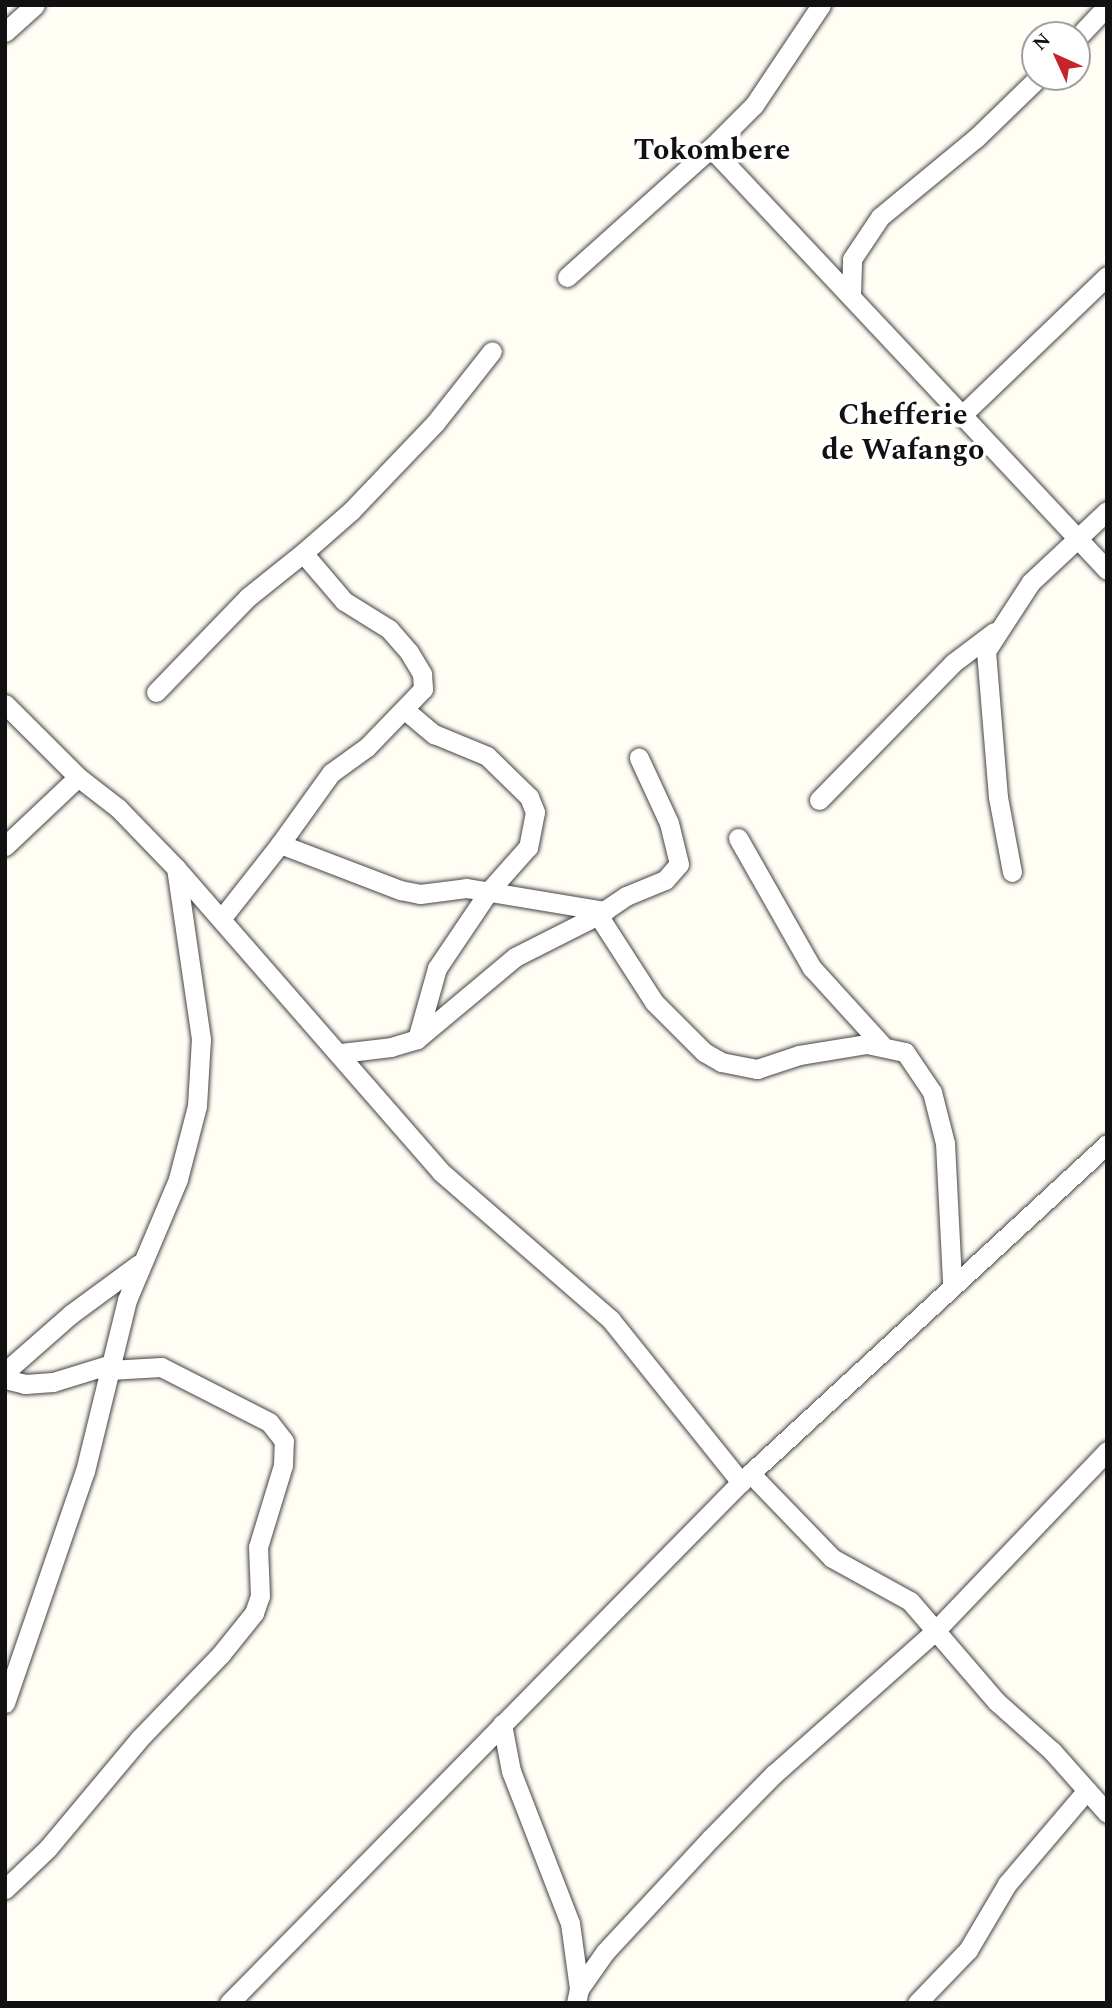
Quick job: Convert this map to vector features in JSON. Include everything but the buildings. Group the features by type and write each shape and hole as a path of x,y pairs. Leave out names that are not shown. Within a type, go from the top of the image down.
{"street":[{"path":"5,32 35,5"},
{"path":"567,276 711,148 754,105 821,5"},
{"path":"1091,23 1107,6"},
{"path":"850,293 852,260 880,216 976,138 1025,91"},
{"path":"711,148 850,293 1076,540 1107,570"},
{"path":"962,415 1107,276"},
{"path":"156,692 240,604 351,511 436,422 492,351"},
{"path":"1012,872 998,796 985,666 986,651 995,632 1031,582 1107,511"},
{"path":"221,919 331,773 367,747 423,689 417,663 389,629 344,601 303,553"},
{"path":"819,800 953,663 995,632"},
{"path":"5,704 78,777 99,790 176,868 341,1052 441,1172 611,1320 746,1477 832,1558 910,1601 997,1702 1107,1813"},
{"path":"405,710 434,734 487,756 534,804 535,823 528,847 489,891 437,968 416,1039"},
{"path":"341,1052 391,1048 416,1039 516,957 602,913 626,896 666,880 679,864 668,823 639,758"},
{"path":"5,846 78,777"},
{"path":"738,838 812,968 881,1045"},
{"path":"280,844 400,890 489,891 602,913 654,1002 704,1052 721,1062 757,1069 839,1047 881,1045 905,1052 932,1092 945,1143 952,1283"},
{"path":"5,1703 85,1471 110,1367 139,1265 178,1179 203,1065 176,868"},
{"path":"229,2003 746,1477 952,1283 1104,1149"},
{"path":"5,1372 71,1314 139,1265"},
{"path":"5,1379 25,1384 53,1382 110,1367 161,1367 269,1422 284,1441 283,1465 258,1547 260,1596 254,1612 220,1654 140,1738 48,1848 5,1889"},
{"path":"577,1996 605,1952 765,1783 936,1630 1107,1451"},
{"path":"502,1724 511,1771 570,1923 577,1996"},
{"path":"918,2003 968,1950 1007,1884 1087,1790"}],"district":[{"name":"Tokombere","path":"712,150"},
{"name":"Chefferie de Wafango","path":"903,432"}]}
